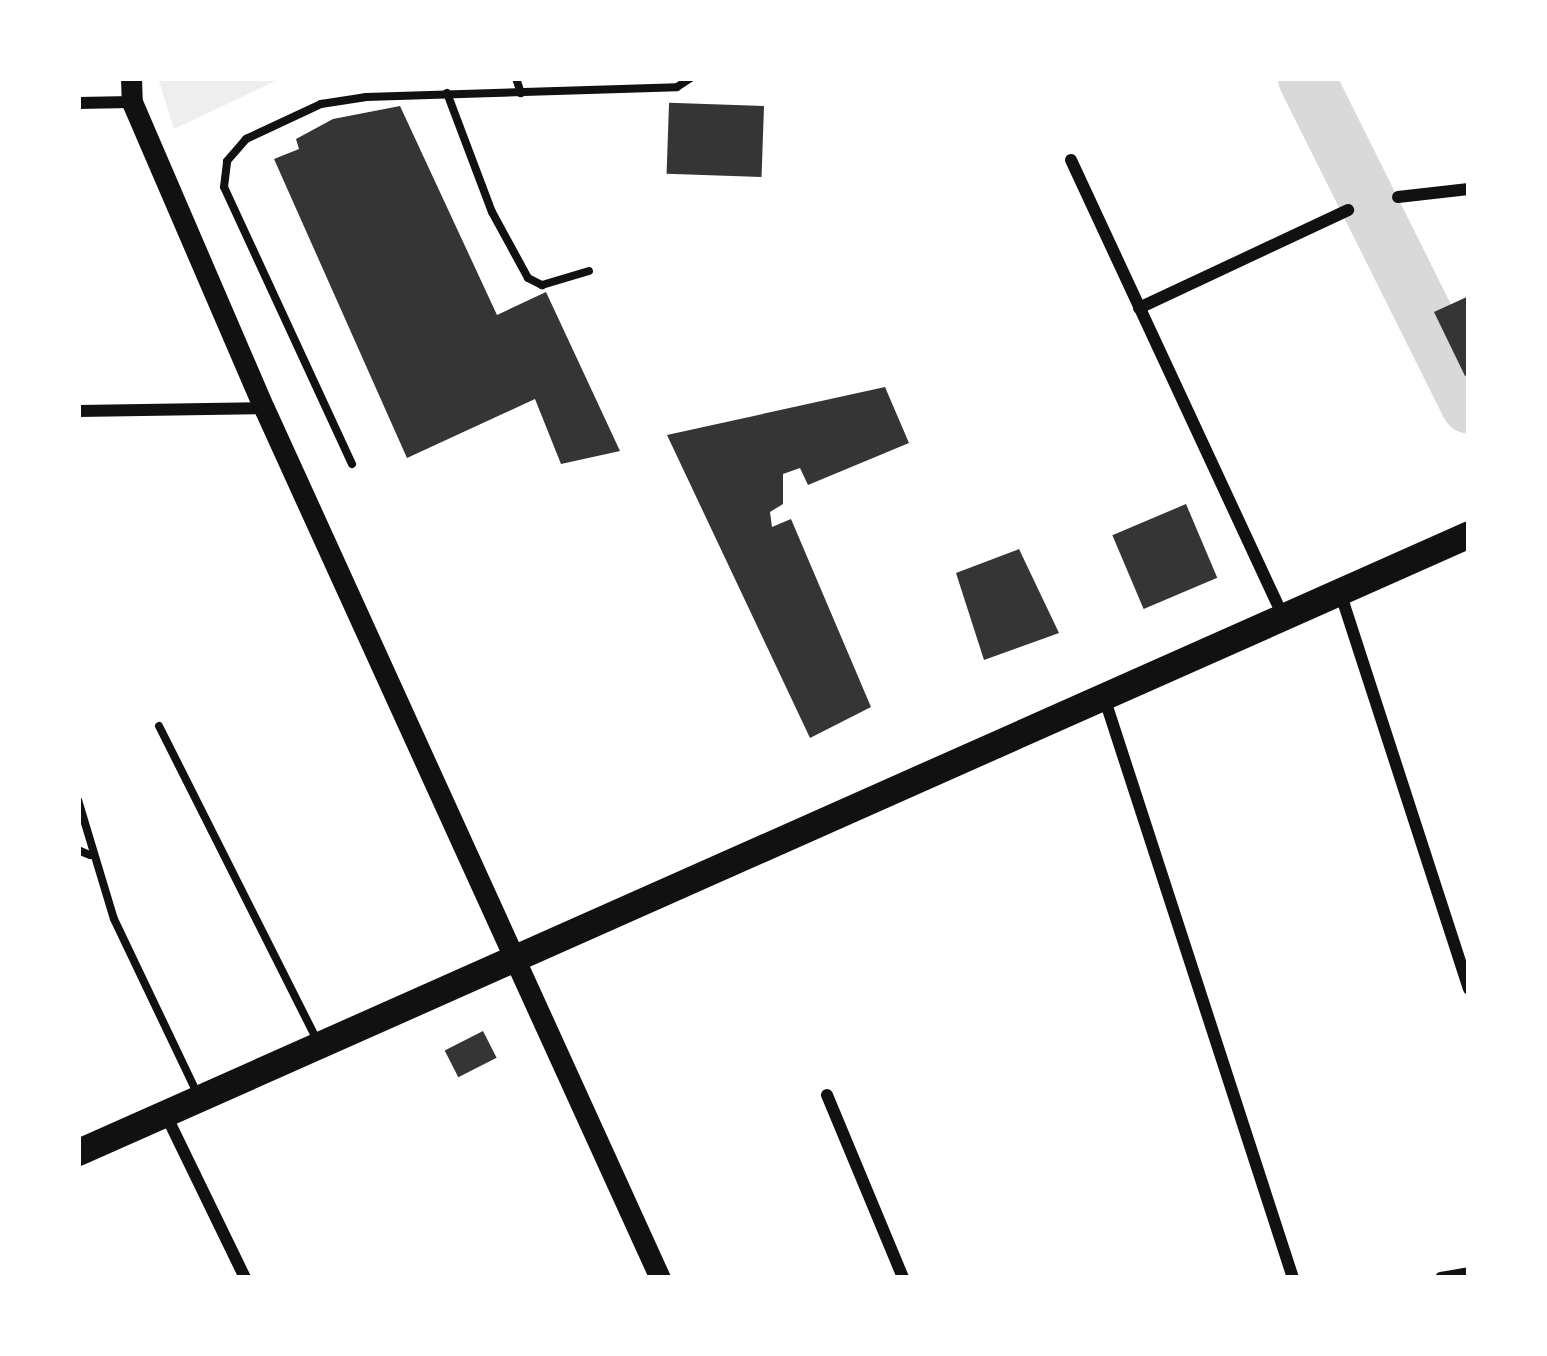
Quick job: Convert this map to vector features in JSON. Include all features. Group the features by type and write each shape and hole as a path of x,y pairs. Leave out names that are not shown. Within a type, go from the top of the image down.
{"main road":[{"path":"78,1152 1469,534"}],"street":[{"path":"131,78 132,101 264,408 660,1278"},
{"path":"78,103 132,101"},
{"path":"1071,160 1282,616"},
{"path":"1398,197 1469,189"},
{"path":"1139,308 1348,210"},
{"path":"78,411 264,408"},
{"path":"1340,592 1469,989"},
{"path":"1103,697 1293,1278"},
{"path":"826,1095 903,1278"},
{"path":"165,1113 245,1278"},
{"path":"1442,1278 1469,1273"}],"lane":[{"path":"516,78 521,93"},
{"path":"352,464 224,188 227,161 246,139 321,104 447,93 677,87 691,78"},
{"path":"447,93 492,212 528,278 542,285 589,272"},
{"path":"159,726 319,1045"},
{"path":"78,800 90,855 199,1098"},
{"path":"78,850 90,855"}],"shaded area":[{"path":"158,78 282,78 174,129"}],"building":[{"path":"669,103 764,106 762,177 667,174"},
{"path":"400,106 497,315 546,292 620,451 561,464 535,399 407,458 274,159 299,149 296,139 333,119"},
{"path":"1469,296 1469,374 1465,376 1434,312"},
{"path":"885,387 909,443 808,485 800,468 783,474 783,504 770,512 772,527 791,519 871,707 810,738 667,435"},
{"path":"1186,504 1217,578 1144,609 1112,535"},
{"path":"1019,549 1059,633 984,660 956,573"},
{"path":"483,1031 497,1058 458,1077 445,1051"}],"waterway":[{"path":"1306,78 1469,405"}]}
